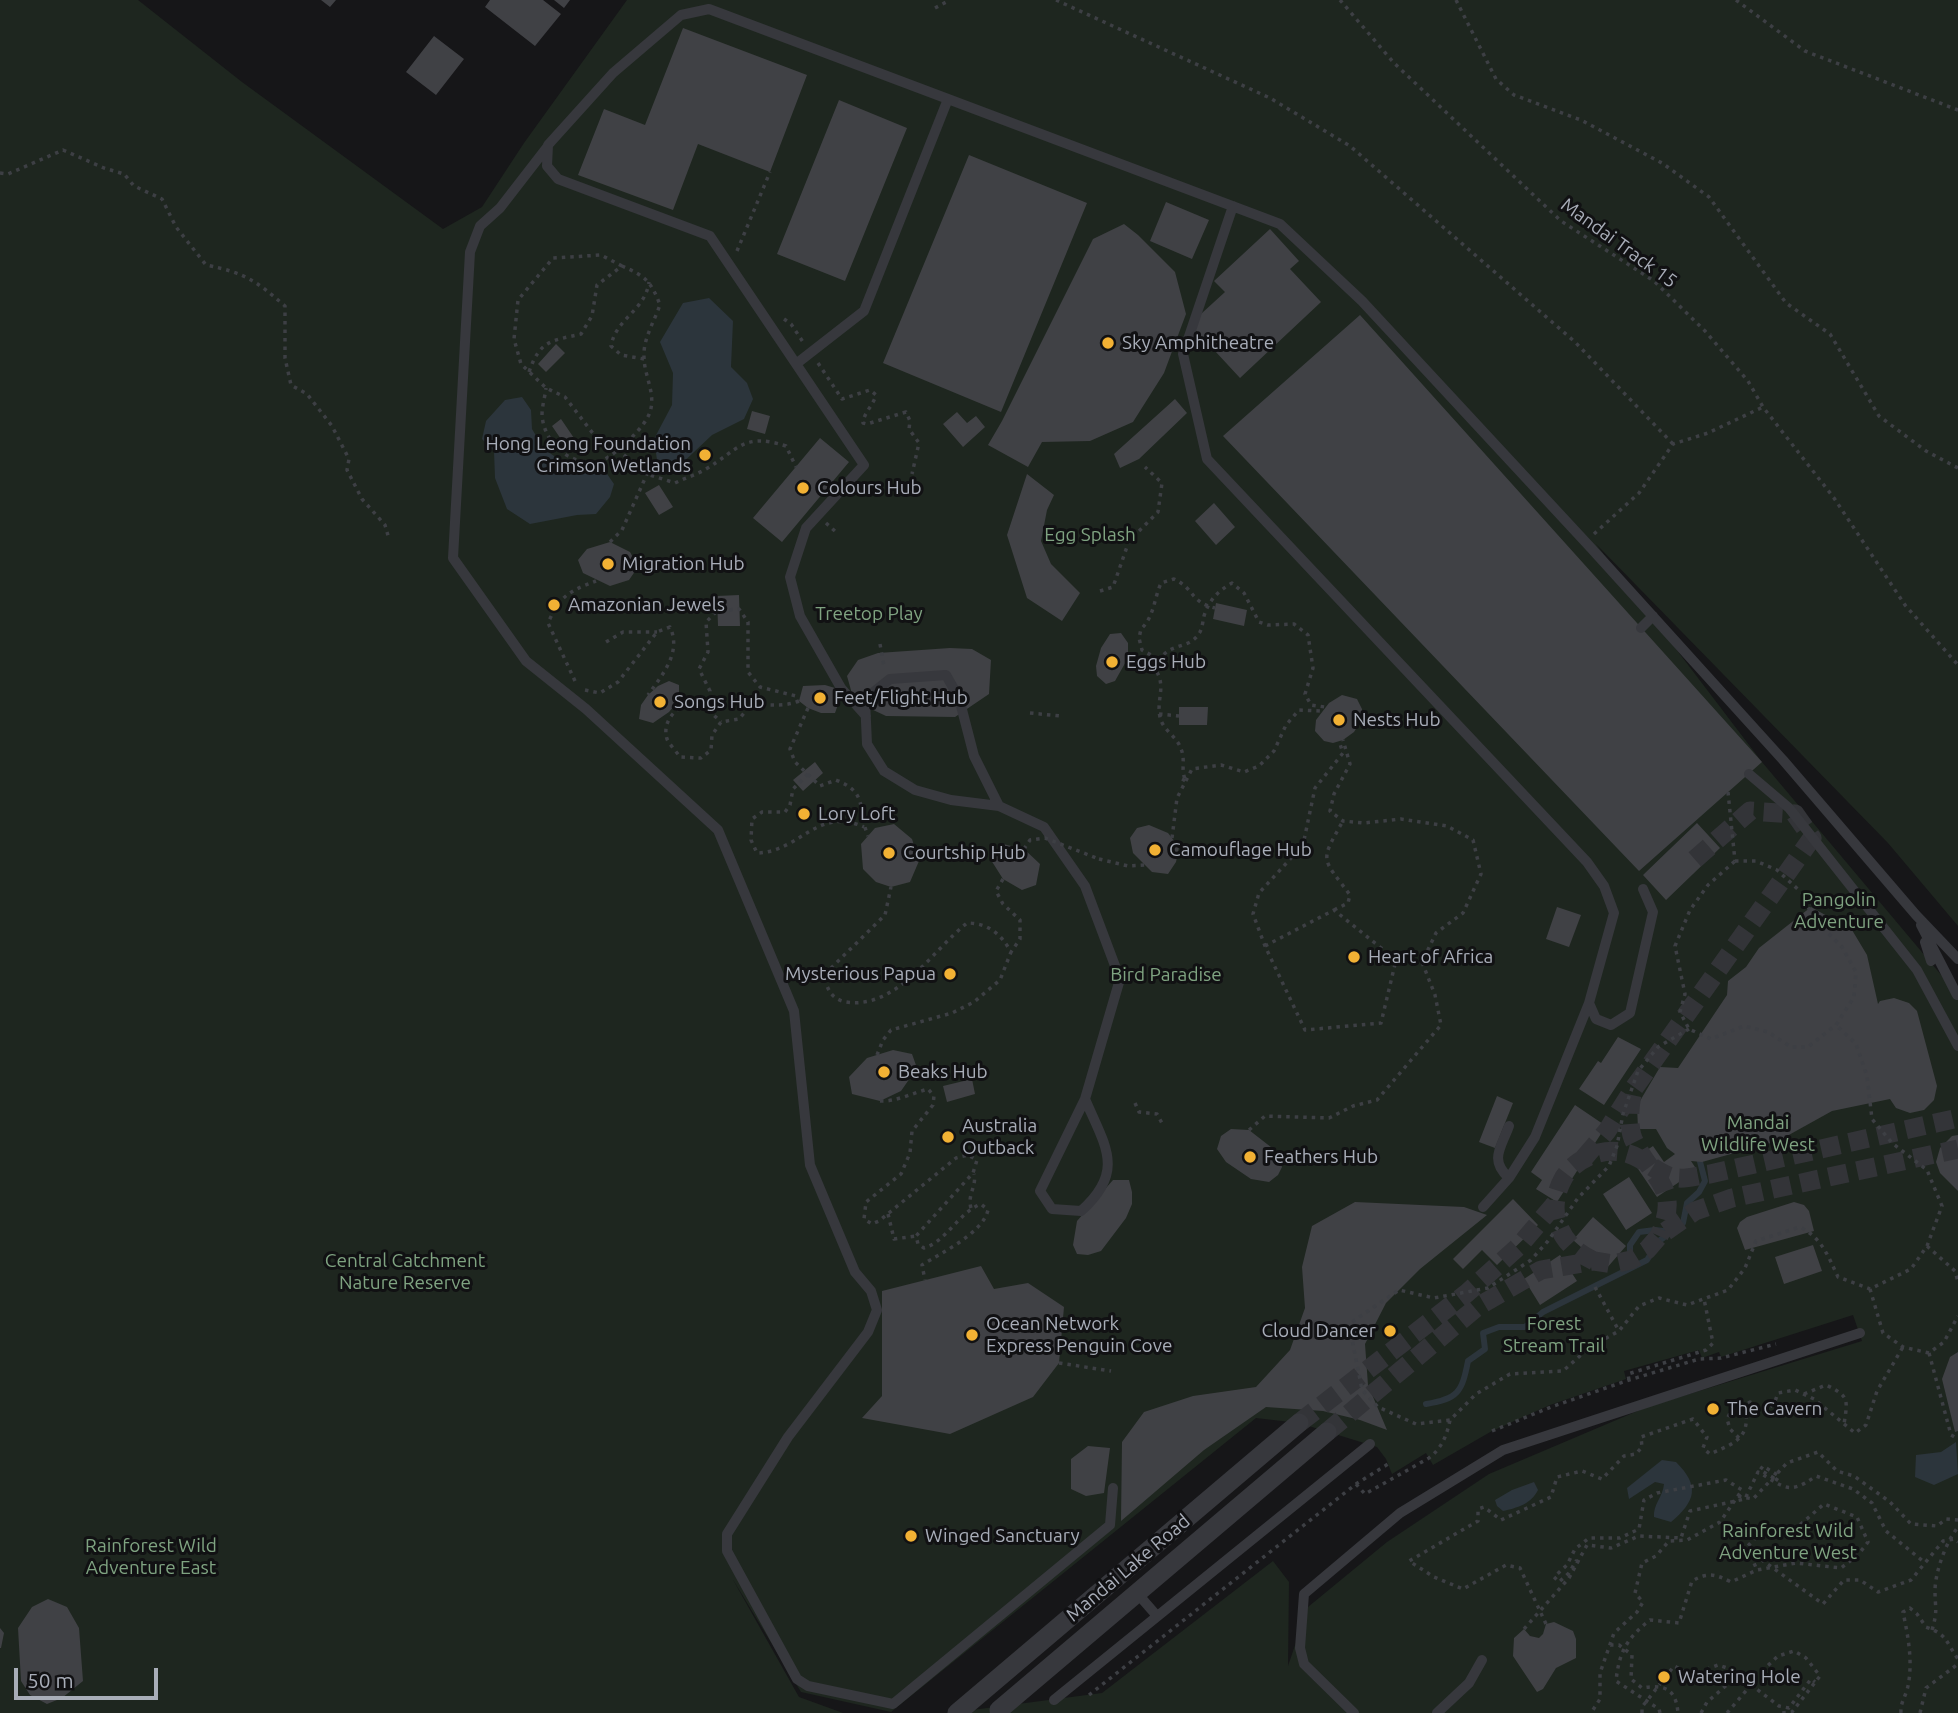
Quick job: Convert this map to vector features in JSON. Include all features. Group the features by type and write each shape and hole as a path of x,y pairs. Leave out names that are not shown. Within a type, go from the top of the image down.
{"street":[{"name":"Mandai Lake Road","path":"957,1713 1298,1423"},
{"name":"Mandai Lake Road","path":"999,1710 1326,1432"}],"lane":[{"path":"1113,1488 1110,1525 893,1704 808,1686 797,1679 727,1551 727,1534 788,1437 868,1332 877,1310 872,1291 855,1272 810,1166 794,1011 718,830 586,709 526,661 453,558 470,252 480,226 500,208 548,145 613,73 681,15 709,9 1280,224 1362,301 1783,760 1916,915 1958,959"},
{"path":"796,364 864,312 948,99"},
{"path":"548,145 547,166 558,179 710,236 864,465 806,528 790,577 800,616 841,688 866,716"},
{"path":"1233,206 1183,354 1206,459 1587,862 1604,886 1614,913 1588,1003 1535,1137 1509,1178 1482,1207"},
{"path":"1641,628 1653,617"},
{"path":"999,806 974,756 959,698 946,675 890,679 865,699 867,744 884,771 915,790 951,800 999,806 1044,827 1085,886 1120,979 1085,1099 1041,1191 1052,1209 1081,1211 1095,1199 1105,1184 1109,1155 1085,1099"},
{"path":"1749,774 1789,808 1917,970 1958,1046"},
{"path":"1588,1003 1596,1020 1611,1025 1630,1013 1653,912 1643,888"},
{"path":"1916,915 1931,961"},
{"path":"1916,915 1957,995"},
{"path":"1509,1126 1497,1158 1498,1168 1509,1178"},
{"path":"1354,1713 1304,1664 1300,1648 1304,1594 1400,1513 1503,1450 1860,1333"},
{"path":"1054,1700 1370,1444"},
{"path":"1137,1593 1157,1616"},
{"path":"1437,1713 1469,1683 1482,1660"}],"path":[{"path":"935,8 950,0"},
{"path":"1056,0 1269,98 1350,146 1575,342 1673,444"},
{"name":"Mandai Track 15","path":"1340,0 1394,63 1561,220 1654,281 1705,331 1748,381 1763,407 1835,498 1905,605 1958,665"},
{"path":"1456,0 1496,79 1514,95 1581,120 1662,163 1709,197 1786,303 1830,334 1879,416 1926,452 1958,468"},
{"path":"1736,0 1805,51 1958,110"},
{"path":"0,173 8,174 64,150 124,174 135,186 162,199 176,227 206,265 236,271 256,281 285,306 284,350 291,385 307,394 332,426 349,459 347,470 362,499 385,525 389,539"},
{"path":"546,388 542,416 551,443 570,458 599,462 618,450 648,418 653,393 644,359 645,343 660,305 649,282 640,274 601,255 553,258 518,300 514,339 521,363 529,373 546,388 565,397 598,440 618,450 647,474 675,483 705,469 736,446 766,440 786,446 796,467"},
{"path":"529,373 536,353 552,341 582,334 592,316 597,285 622,266"},
{"path":"644,359 621,355 611,346 613,335 648,296 649,282"},
{"path":"1591,537 1639,493 1673,444 1708,433 1763,407"},
{"path":"1100,591 1113,587 1129,541 1158,512 1162,483 1145,467"},
{"path":"610,542 622,530 647,474"},
{"path":"1159,660 1142,650 1139,638 1140,629 1149,622 1152,615 1154,600 1161,583 1174,579 1185,584 1196,600 1215,608"},
{"path":"596,581 570,591 555,607 548,623 578,688 600,692 618,682 657,632"},
{"path":"1155,669 1167,649 1188,643 1200,632 1209,606 1218,591 1232,583 1244,593 1259,622 1268,625 1294,624 1308,635 1313,668 1305,694 1311,705 1323,709 1299,710 1286,725 1274,751 1259,766 1244,772 1221,765 1192,769 1177,798 1172,838"},
{"path":"739,609 748,622 748,672 760,687 799,699 783,707 766,704 750,706 739,719 721,722 712,735 711,750 701,758 680,757 667,740 666,724 671,713 687,705 701,704 710,698 710,691 699,669 708,652 706,622 717,611 739,609"},
{"path":"606,642 623,632 657,632 670,627 674,636 670,665 648,695"},
{"path":"880,644 890,679"},
{"path":"1128,658 1135,665 1155,669 1161,678 1159,714 1162,725 1183,752 1182,774 1186,781"},
{"path":"701,704 721,722"},
{"path":"808,708 790,749 795,762 820,786 836,780 851,786 862,804 864,827 868,836"},
{"path":"1030,713 1061,716"},
{"path":"1159,714 1179,716"},
{"path":"1249,1130 1265,1116 1329,1118 1353,1106 1377,1100 1441,1025 1435,995 1422,962 1436,933 1463,913 1481,874 1473,840 1447,826 1401,819 1364,823 1343,821 1330,811 1334,794 1350,764 1341,741 1343,753 1315,788 1303,845 1259,893 1253,914 1265,946 1305,1030 1381,1023 1396,960 1334,910"},
{"path":"808,774 793,789 790,806 785,812 762,812 752,819 751,840 757,853 770,853 833,820 853,821 864,827"},
{"path":"1727,792 1735,861"},
{"path":"1265,946 1348,903 1350,895 1326,863 1327,850 1343,821"},
{"path":"1024,849 1030,839 1045,838 1100,859 1128,866 1145,865"},
{"path":"1735,861 1756,862 1777,870 1802,893 1813,918 1842,947 1856,972 1854,997 1836,1025 1808,1047 1791,1046 1768,1032 1744,1026 1712,1039 1689,1029 1680,1012 1685,994 1675,946 1690,910 1708,885 1735,861"},
{"path":"877,1055 891,1030 952,1013 974,1002 1000,981 1011,952 1020,939 1020,920 1003,905 996,891 1003,879"},
{"path":"891,887 885,915 824,975 827,990 838,1000 856,1004 887,995 913,976 948,937 967,923 983,923 1004,939 1011,952"},
{"path":"1356,1484 1365,1494 1429,1458 1447,1435 1450,1420 1476,1394 1510,1374 1563,1371 1590,1348 1619,1331 1639,1306 1659,1298 1687,1304 1728,1290 1745,1268 1756,1241 1800,1227 1813,1233 1821,1241 1838,1277 1870,1289 1911,1269 1927,1246 1942,1206 1927,1170 1892,1143 1872,1119 1867,1076 1856,1044 1836,1025"},
{"path":"1450,1420 1416,1424 1378,1407 1362,1390 1349,1324 1399,1290 1434,1298 1488,1288 1531,1260 1578,1198 1609,1166 1638,1072 1658,1048 1689,1029"},
{"path":"880,1101 889,1102 928,1089 934,1096 933,1105 912,1131 910,1153 901,1174 866,1202 864,1219 872,1224 956,1158 968,1155 977,1160 975,1181 968,1200 971,1208"},
{"path":"1135,1103 1139,1112 1157,1114 1163,1125"},
{"path":"888,1214 894,1239 916,1236 974,1173"},
{"path":"916,1236 918,1244 923,1248 932,1245 971,1208 981,1204 988,1210 986,1218 960,1242 922,1265 925,1280"},
{"path":"1927,1246 1955,1271 1958,1282"},
{"path":"1595,1287 1619,1331"},
{"path":"1870,1289 1883,1333 1903,1347 1929,1353 1944,1342 1958,1316"},
{"path":"1629,1380 1628,1374 1706,1350 1713,1343 1704,1298"},
{"path":"1492,1431 1629,1380 1699,1359 1721,1358 1789,1340"},
{"path":"1739,1438 1730,1429 1727,1419 1731,1411 1750,1402 1765,1410 1774,1404 1778,1393 1795,1390 1814,1399 1855,1433 1866,1425 1877,1391 1903,1347"},
{"path":"1929,1353 1951,1435 1958,1438"},
{"path":"1059,1363 1111,1371"},
{"path":"1804,1394 1826,1385 1843,1393 1848,1403 1844,1424"},
{"path":"1546,1624 1520,1568 1506,1565 1462,1589 1434,1577 1409,1561 1478,1521 1478,1509 1484,1507 1500,1520 1552,1497 1557,1477 1582,1471 1602,1479 1624,1456 1636,1454 1642,1447 1641,1437 1693,1419 1707,1437 1703,1448 1710,1454 1737,1442 1748,1422 1745,1405"},
{"path":"1775,1480 1787,1463 1818,1452 1837,1471 1854,1476 1890,1502 1910,1524 1937,1526 1945,1519 1958,1520"},
{"path":"1089,1695 1356,1484 1388,1464"},
{"path":"1738,1496 1753,1499 1775,1480 1779,1476 1763,1466 1760,1470 1775,1480 1787,1489 1800,1487 1815,1476 1853,1489 1871,1503 1886,1531 1924,1562"},
{"path":"1524,1629 1569,1578 1587,1545 1611,1548 1639,1535 1681,1538 1690,1511 1745,1499 1758,1472 1775,1480"},
{"path":"1578,1562 1576,1561 1569,1573 1559,1582 1554,1577 1567,1565 1575,1549 1588,1538 1620,1538 1639,1529 1644,1500 1657,1493 1726,1480 1742,1490 1720,1522 1687,1540 1669,1541 1656,1556 1642,1563 1635,1594 1643,1602 1637,1612 1614,1633 1600,1672 1600,1699 1591,1713"},
{"path":"1660,1713 1659,1709 1616,1681 1618,1666 1631,1634 1650,1620 1679,1623 1692,1581 1704,1574 1716,1574 1731,1582 1756,1570 1796,1563 1841,1568 1858,1555 1868,1542 1857,1517 1824,1504 1794,1530 1759,1534 1746,1548 1755,1555 1823,1604 1844,1580 1860,1580 1878,1592 1911,1580 1943,1541 1954,1539 1958,1542"},
{"path":"1932,1630 1938,1610 1935,1589 1940,1567 1958,1527"},
{"path":"1755,1555 1756,1570"},
{"path":"1901,1713 1900,1706 1908,1686 1910,1644 1903,1612 1910,1608 1926,1627 1939,1631 1944,1636 1958,1662 1926,1688 1920,1713"},
{"path":"1610,1645 1619,1645 1632,1655 1631,1679 1642,1688 1658,1685 1670,1691 1677,1701 1678,1713"},
{"path":"1701,1713 1707,1702 1728,1684 1761,1672 1778,1656 1794,1651 1806,1658 1820,1676 1792,1712 1781,1713"},
{"path":"1642,1713 1642,1707 1674,1666 1692,1675 1718,1665 1730,1670 1779,1706 1789,1708 1811,1679 1815,1682"},
{"path":"1727,1713 1751,1685"}],"green space":[{"path":"0,0 138,0 242,82 443,229 482,207 524,143 627,0 1958,0 1958,926 1888,843 1596,544 1762,762 1958,995 1958,1713 949,1713 1102,1693 1273,1561 1289,1582 1288,1666 1308,1607 1387,1542 1489,1474 1647,1407 1862,1341 1853,1315 1721,1357 1719,1352 1702,1358 1699,1350 1624,1371 1626,1379 1550,1405 1492,1431 1433,1465 1426,1453 1392,1474 1377,1447 1299,1423 1256,1418 891,1712 801,1692 732,1578 799,1697 843,1713 0,1713"}],"shaded area":[{"path":"709,298 733,321 731,367 747,383 753,399 744,419 712,435 676,469 657,460 654,439 672,405 673,373 660,342 683,303"},
{"path":"522,397 531,410 532,429 544,449 564,463 605,471 614,484 610,497 596,514 530,524 507,509 495,478 494,451 482,439 486,421 505,400"},
{"path":"1956,1442 1958,1474 1934,1485 1915,1477 1916,1455 1941,1452"},
{"path":"1662,1460 1676,1462 1692,1486 1686,1507 1671,1522 1654,1517 1664,1484 1655,1482 1629,1499 1627,1488"},
{"path":"1534,1482 1538,1490 1528,1502 1503,1511 1497,1506 1495,1500"}],"building":[{"path":"321,0 336,0 330,7"},
{"path":"490,0 543,0 561,14 535,46 485,7"},
{"path":"554,0 570,0 564,8"},
{"path":"683,28 807,75 770,172 698,144 673,210 578,175 604,109 645,125"},
{"path":"434,36 464,59 436,95 406,72"},
{"path":"839,100 907,128 845,281 777,254"},
{"path":"969,155 1087,203 1001,412 883,363"},
{"path":"1166,202 1209,220 1192,259 1150,241"},
{"name":"Sky Amphitheatre","path":"1124,224 1175,272 1186,314 1164,373 1133,422 1090,441 1042,442 1028,467 988,445 1093,239"},
{"path":"1270,229 1299,261 1290,269 1321,302 1240,378 1190,324 1225,292 1214,281"},
{"path":"1360,315 1762,762 1639,871 1223,436"},
{"path":"556,344 565,353 546,372 538,364"},
{"path":"1175,399 1187,413 1139,459 1120,468 1114,454"},
{"path":"752,411 770,416 765,434 747,429"},
{"path":"957,412 967,423 976,416 985,427 963,447 943,424"},
{"path":"561,419 576,441 567,448 552,426"},
{"name":"Colours Hub","path":"820,438 849,462 782,542 753,518"},
{"path":"1027,474 1054,495 1047,510 1041,541 1051,564 1080,593 1062,621 1027,598 1007,535"},
{"path":"659,485 673,507 659,515 645,493"},
{"path":"1214,503 1235,527 1216,545 1195,521"},
{"name":"Migration Hub","path":"610,542 630,552 638,567 629,580 610,586 583,573 578,560 587,549"},
{"path":"739,595 740,626 718,626 717,596"},
{"path":"1216,603 1247,610 1244,626 1213,619"},
{"name":"Eggs Hub","path":"1121,633 1128,643 1128,658 1115,681 1106,684 1097,676 1096,666 1101,648 1110,634"},
{"path":"972,649 991,660 989,694 955,717 886,716 854,701 847,676 858,660 878,653"},
{"name":"Songs Hub","path":"669,681 679,685 679,700 669,712 653,723 639,719 641,705 648,695"},
{"name":"Feet/Flight Hub","path":"825,685 835,688 840,699 835,713 821,713 799,701 803,686"},
{"name":"Nests Hub","path":"1342,695 1357,699 1362,709 1362,719 1354,732 1343,740 1333,743 1324,741 1315,731 1316,720 1329,703"},
{"path":"1179,707 1208,707 1207,725 1179,725"},
{"path":"815,762 823,773 803,791 793,780"},
{"path":"1697,823 1720,848 1666,900 1643,875"},
{"name":"Courtship Hub","path":"894,824 912,839 919,861 910,882 891,887 876,882 863,869 861,844 875,828"},
{"name":"Camouflage Hub","path":"1149,825 1168,833 1179,847 1176,862 1168,874 1152,872 1133,853 1130,838 1137,828"},
{"path":"1003,844 1024,849 1040,864 1036,885 1022,890 1003,879 991,860"},
{"path":"1557,907 1581,915 1569,947 1546,939"},
{"path":"1811,907 1852,930 1867,955 1878,1004 1880,1001 1894,998 1909,1003 1917,1011 1937,1086 1934,1100 1924,1110 1910,1113 1896,1108 1890,1099 1832,1111 1778,1141 1702,1162 1691,1161 1697,1170 1657,1197 1632,1160 1653,1146 1664,1162 1675,1154 1667,1148 1656,1129 1638,1129 1637,1106 1660,1067 1678,1068 1727,995 1728,981 1746,967 1759,948"},
{"path":"1618,1037 1641,1049 1604,1105 1579,1089"},
{"name":"Beaks Hub","path":"893,1050 912,1054 917,1068 901,1091 880,1101 852,1094 849,1077 867,1058"},
{"path":"972,1079 975,1094 947,1102 943,1086"},
{"path":"1497,1096 1513,1103 1495,1148 1479,1142"},
{"path":"1575,1105 1606,1126 1557,1202 1536,1189 1542,1180 1531,1172"},
{"name":"Feathers Hub","path":"1231,1129 1249,1130 1276,1151 1282,1167 1278,1175 1269,1182 1251,1179 1226,1162 1217,1149 1221,1136"},
{"path":"1958,1135 1958,1191 1940,1173 1936,1162 1940,1148 1952,1136"},
{"path":"1629,1177 1652,1213 1626,1230 1603,1194"},
{"path":"1113,1180 1129,1180 1132,1204 1126,1218 1101,1251 1088,1255 1077,1254 1073,1245 1077,1221"},
{"path":"1513,1199 1538,1225 1497,1265 1482,1250 1463,1269 1453,1259"},
{"path":"1355,1202 1464,1207 1487,1215 1420,1269 1386,1303 1365,1344 1368,1385 1387,1430 1323,1411 1266,1407 1204,1450 1121,1521 1122,1442 1144,1412 1193,1396 1256,1387 1290,1350 1305,1308 1302,1267 1312,1226"},
{"path":"1794,1202 1804,1205 1809,1211 1814,1231 1745,1250 1737,1228 1740,1222 1747,1217"},
{"path":"1593,1217 1626,1246 1606,1269 1573,1240"},
{"path":"1813,1245 1822,1271 1784,1284 1775,1257"},
{"path":"1560,1255 1577,1281 1540,1305 1524,1279"},
{"name":"Ocean Network Express Penguin Cove","path":"981,1266 994,1289 1028,1283 1064,1307 1059,1363 1033,1397 950,1434 862,1418 882,1396 882,1291"},
{"path":"1958,1352 1958,1431 1955,1432 1942,1379 1950,1357"},
{"path":"1088,1446 1110,1448 1104,1493 1086,1496 1071,1489 1071,1459"},
{"path":"48,1599 67,1607 79,1628 83,1681 62,1698 47,1704 30,1695 21,1681 18,1628 32,1607"},
{"path":"1554,1622 1573,1631 1576,1658 1556,1668 1543,1689 1537,1692 1513,1656 1514,1638 1524,1629 1530,1636 1539,1638 1546,1624"},
{"path":"0,1628 4,1633 1,1648 0,1648"}],"waterway":[{"path":"1426,1404 1445,1400 1457,1392 1468,1361 1485,1349 1483,1333 1499,1327 1525,1327 1543,1312 1647,1260 1659,1241 1683,1223 1687,1203 1699,1192 1705,1181 1698,1154"},
{"path":"1630,1268 1630,1245 1639,1232 1671,1232"}],"tunnel":[{"path":"1584,1158 1607,1131 1634,1088 1812,838 1795,814 1750,811 1694,860"},
{"path":"1632,1095 1630,1119 1633,1138 1666,1196 1665,1220 1659,1236"},
{"path":"1594,1261 1568,1242 1555,1212 1557,1194 1564,1177 1588,1157 1609,1151 1630,1154 1668,1176 1686,1178 1958,1118"},
{"path":"1327,1432 1477,1307 1541,1270 1594,1261 1613,1264 1631,1260 1695,1211 1732,1198 1958,1149"},
{"path":"1299,1423 1467,1293 1519,1246 1555,1204"}],"place":[{"name":"Sky Amphitheatre","path":"1108,343"},
{"name":"Hong Leong Foundation Crimson Wetlands","path":"705,455"},
{"name":"Colours Hub","path":"803,488"},
{"name":"Migration Hub","path":"608,564"},
{"name":"Amazonian Jewels","path":"554,605"},
{"name":"Eggs Hub","path":"1112,662"},
{"name":"Feet/Flight Hub","path":"820,698"},
{"name":"Songs Hub","path":"660,702"},
{"name":"Nests Hub","path":"1339,720"},
{"name":"Lory Loft","path":"804,814"},
{"name":"Camouflage Hub","path":"1155,850"},
{"name":"Courtship Hub","path":"889,853"},
{"name":"Heart of Africa","path":"1354,957"},
{"name":"Mysterious Papua","path":"950,974"},
{"name":"Beaks Hub","path":"884,1072"},
{"name":"Australia Outback","path":"948,1137"},
{"name":"Feathers Hub","path":"1250,1157"},
{"name":"Cloud Dancer","path":"1390,1331"},
{"name":"Ocean Network Express Penguin Cove","path":"972,1335"},
{"name":"The Cavern","path":"1713,1409"},
{"name":"Winged Sanctuary","path":"911,1536"},
{"name":"Watering Hole","path":"1664,1677"}],"park label":[{"name":"Egg Splash","path":"1090,535"},
{"name":"Treetop Play","path":"869,614"},
{"name":"Pangolin Adventure","path":"1839,911"},
{"name":"Bird Paradise","path":"1166,975"},
{"name":"Mandai Wildlife West","path":"1758,1134"},
{"name":"Central Catchment Nature Reserve","path":"405,1272"},
{"name":"Forest Stream Trail","path":"1554,1335"},
{"name":"Rainforest Wild Adventure West","path":"1788,1542"},
{"name":"Rainforest Wild Adventure East","path":"151,1557"}]}
